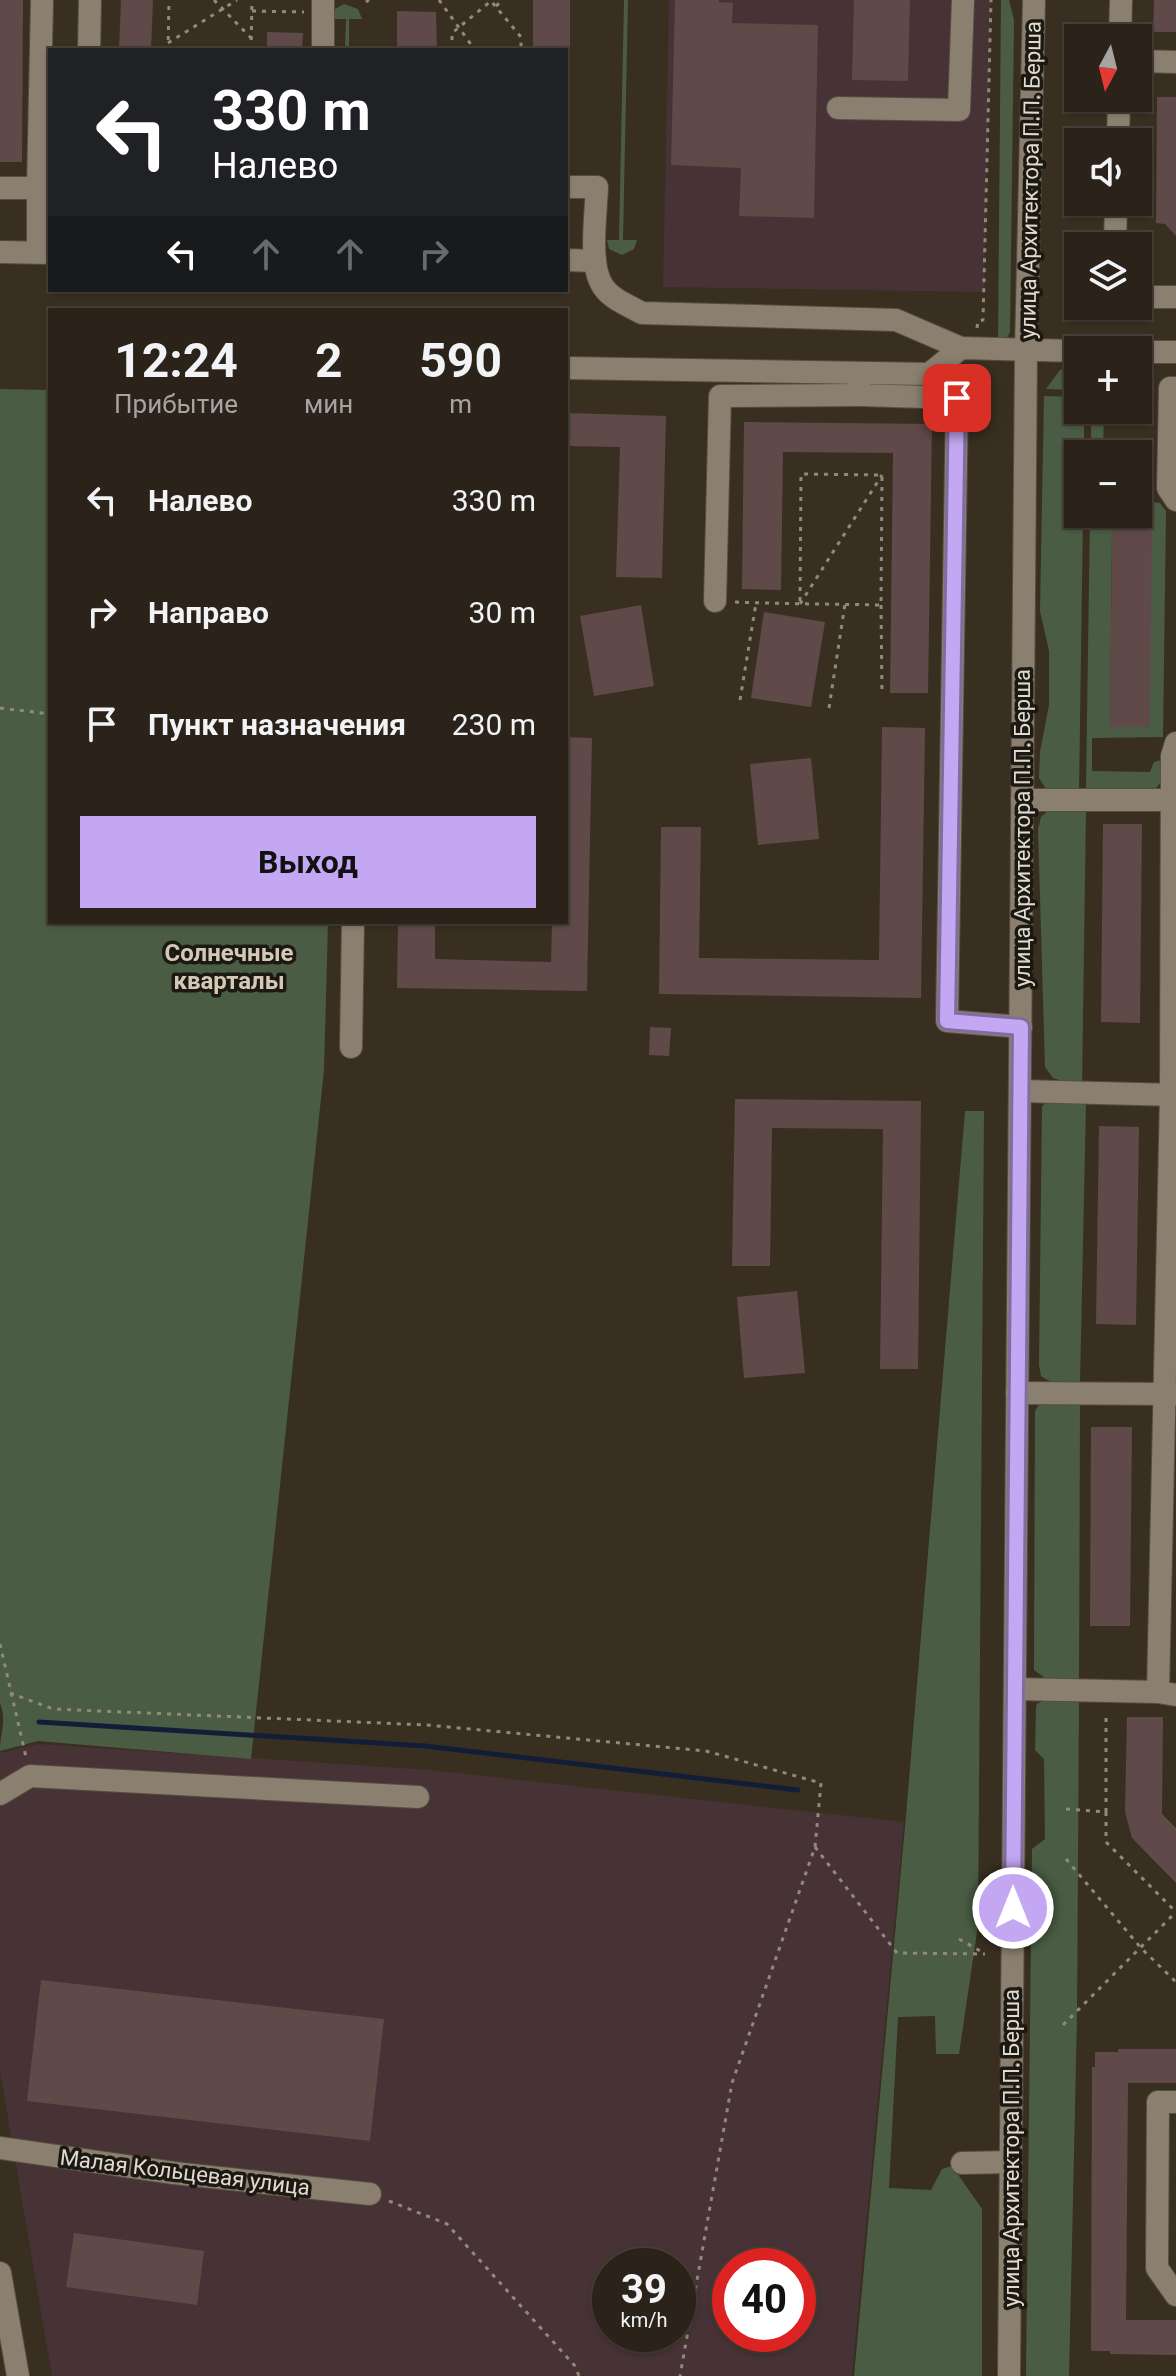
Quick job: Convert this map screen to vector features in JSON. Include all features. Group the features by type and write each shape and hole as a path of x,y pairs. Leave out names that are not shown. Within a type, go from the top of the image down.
{"street":[{"path":"0,252 44,252 38,188 42,0"},
{"path":"89,48 90,0"},
{"path":"838,108 959,110 963,0"},
{"name":"улица Архитектора П.П. Берша","path":"1009,2376 1026,351 1034,0"},
{"path":"1120,24 1121,0"},
{"path":"323,6 323,48"},
{"path":"1152,61 1176,62"},
{"path":"568,187 597,187 595,261 600,283 611,296 642,313 896,320 971,349 1064,351"},
{"path":"0,188 38,188"},
{"path":"568,260 595,261"},
{"path":"1152,297 1176,297"},
{"path":"715,601 720,396 860,384 929,374 971,349"},
{"path":"1152,352 1176,352"},
{"path":"568,368 860,384 957,398 947,1021 1021,1027"},
{"path":"1173,492 1170,388 1176,388"},
{"path":"1015,1689 1167,1694 1173,1095 1172,756 1176,743"},
{"path":"1022,800 1172,800"},
{"path":"351,1047 353,924"},
{"path":"1020,1091 1173,1095"},
{"path":"1017,1393 1170,1393"},
{"path":"0,1794 30,1776 418,1797"},
{"path":"1176,2102 1158,2102 1157,2268 1176,2295"},
{"name":"Малая Кольцевая улица","path":"0,2148 174,2173 370,2194"},
{"path":"962,2163 1011,2162"},
{"path":"0,2273 18,2376"}],"path":[{"path":"168,48 169,0"},
{"path":"214,0 252,39"},
{"path":"168,43 237,0"},
{"path":"251,48 252,0"},
{"path":"439,0 474,48"},
{"path":"452,48 452,33 491,0 521,37 521,48"},
{"path":"496,6 503,0"},
{"path":"977,399 971,349 978,321 983,320 991,0"},
{"path":"252,11 323,6"},
{"path":"800,604 801,474 882,475"},
{"path":"800,604 882,475"},
{"path":"882,475 882,695"},
{"path":"715,601 881,605"},
{"path":"740,700 756,603"},
{"path":"829,708 845,604"},
{"path":"0,708 48,714"},
{"path":"0,1644 30,1776"},
{"path":"1063,2025 1176,1912 1106,1842 1106,1691"},
{"path":"10,1693 53,1709 427,1725 706,1751 821,1783 815,1847 732,2083 680,2376"},
{"path":"1066,1809 1106,1812"},
{"path":"815,1847 897,1953 985,1954 959,1939"},
{"path":"1066,1859 1141,1948 1176,1982"},
{"path":"370,2194 447,2224 575,2366 579,2376"}],"shaded area":[{"path":"669,0 991,0 984,292 663,287"},
{"path":"38,1744 429,1770 904,1822 852,2376 52,2376 0,2071 0,1753"}],"green space":[{"path":"624,0 628,0 623,240 637,240 634,249 622,255 609,249 607,240 619,240"},
{"path":"1001,0 1009,0 1014,20 1010,332 1006,340 998,345"},
{"path":"344,4 358,9 362,19 349,19 349,48 345,48 346,19 332,19 335,9"},
{"path":"1064,369 1064,390 1046,389"},
{"path":"0,389 48,390 48,924 328,924 324,1070 251,1759 38,1741 0,1751 3,1721 0,1703"},
{"path":"1044,396 1064,397 1064,424 1084,424 1084,440 1064,440 1064,528 1083,528 1079,793 1046,789 1039,778 1040,752 1049,705 1049,651 1040,611"},
{"path":"1091,424 1104,424 1103,440 1091,440"},
{"path":"1152,502 1160,503 1166,511 1163,737 1092,738 1092,771 1150,772 1154,762 1162,760 1162,781 1155,789 1086,788 1090,528 1152,528","holes":["1112,529 1151,529 1149,727 1110,726"]},
{"path":"1086,808 1082,1087 1053,1078 1045,1067 1038,829 1041,817 1050,809"},
{"path":"1047,1100 1086,1101 1080,1384 1051,1382 1041,1376 1039,1365 1042,1107"},
{"path":"965,1111 984,1111 978,1925 959,2054 936,2054 935,2016 898,2017 889,2188 931,2190 942,2169 952,2166 982,2209 982,2376 854,2376 906,1816"},
{"path":"1049,1401 1080,1405 1079,1682 1049,1681 1034,1670 1035,1411 1040,1403"},
{"path":"1044,1700 1079,1702 1077,2018 1069,2376 1026,2376 1032,1849 1045,1839 1044,1759 1035,1750 1036,1708"}],"building":[{"path":"0,0 23,0 22,162 0,162"},
{"path":"121,0 153,0 151,48 119,48"},
{"path":"533,0 570,0 570,50 533,48"},
{"path":"675,0 733,3 732,23 818,25 814,218 739,216 741,168 671,165"},
{"path":"854,0 910,0 908,81 852,80"},
{"path":"1154,0 1176,0 1176,32 1153,32"},
{"path":"397,11 436,12 437,48 397,48"},
{"path":"267,32 303,33 302,48 267,48"},
{"path":"1157,97 1176,97 1176,236 1165,224 1156,223"},
{"path":"568,413 666,416 662,578 616,577 620,447 568,446"},
{"path":"744,422 932,424 928,693 890,693 893,453 783,452 781,590 742,589"},
{"path":"1112,529 1152,529 1150,727 1110,727"},
{"path":"641,605 654,686 594,696 580,616"},
{"path":"764,612 825,622 811,707 751,698"},
{"path":"882,727 925,728 921,998 659,994 661,827 701,827 699,958 879,960"},
{"path":"568,737 592,738 587,991 397,988 398,924 435,924 435,959 551,962 552,924 568,924"},
{"path":"811,758 819,839 758,845 750,764"},
{"path":"1103,824 1142,824 1140,1023 1101,1022"},
{"path":"650,1027 671,1028 669,1056 649,1055"},
{"path":"735,1099 921,1101 918,1369 880,1369 883,1129 772,1128 770,1266 732,1266"},
{"path":"1099,1126 1139,1127 1136,1325 1096,1324"},
{"path":"797,1291 805,1373 744,1378 737,1297"},
{"path":"1091,1427 1132,1427 1130,1626 1090,1626"},
{"path":"1127,1717 1163,1717 1162,1814 1176,1828 1176,1883 1132,1838 1125,1812"},
{"path":"41,1980 384,2019 370,2141 27,2101"},
{"path":"1118,2049 1176,2049 1176,2083 1128,2083 1126,2320 1176,2320 1176,2355 1091,2351 1092,2067 1095,2067 1095,2052 1118,2052"},
{"path":"74,2233 204,2251 197,2305 66,2287"}],"waterway":[{"path":"39,1722 425,1746 798,1790"}],"district":[{"name":"Солнечные кварталы","path":"229,967"}],"route":[{"path":"957,398 947,1021 1021,1027 1013,1908"}]}
